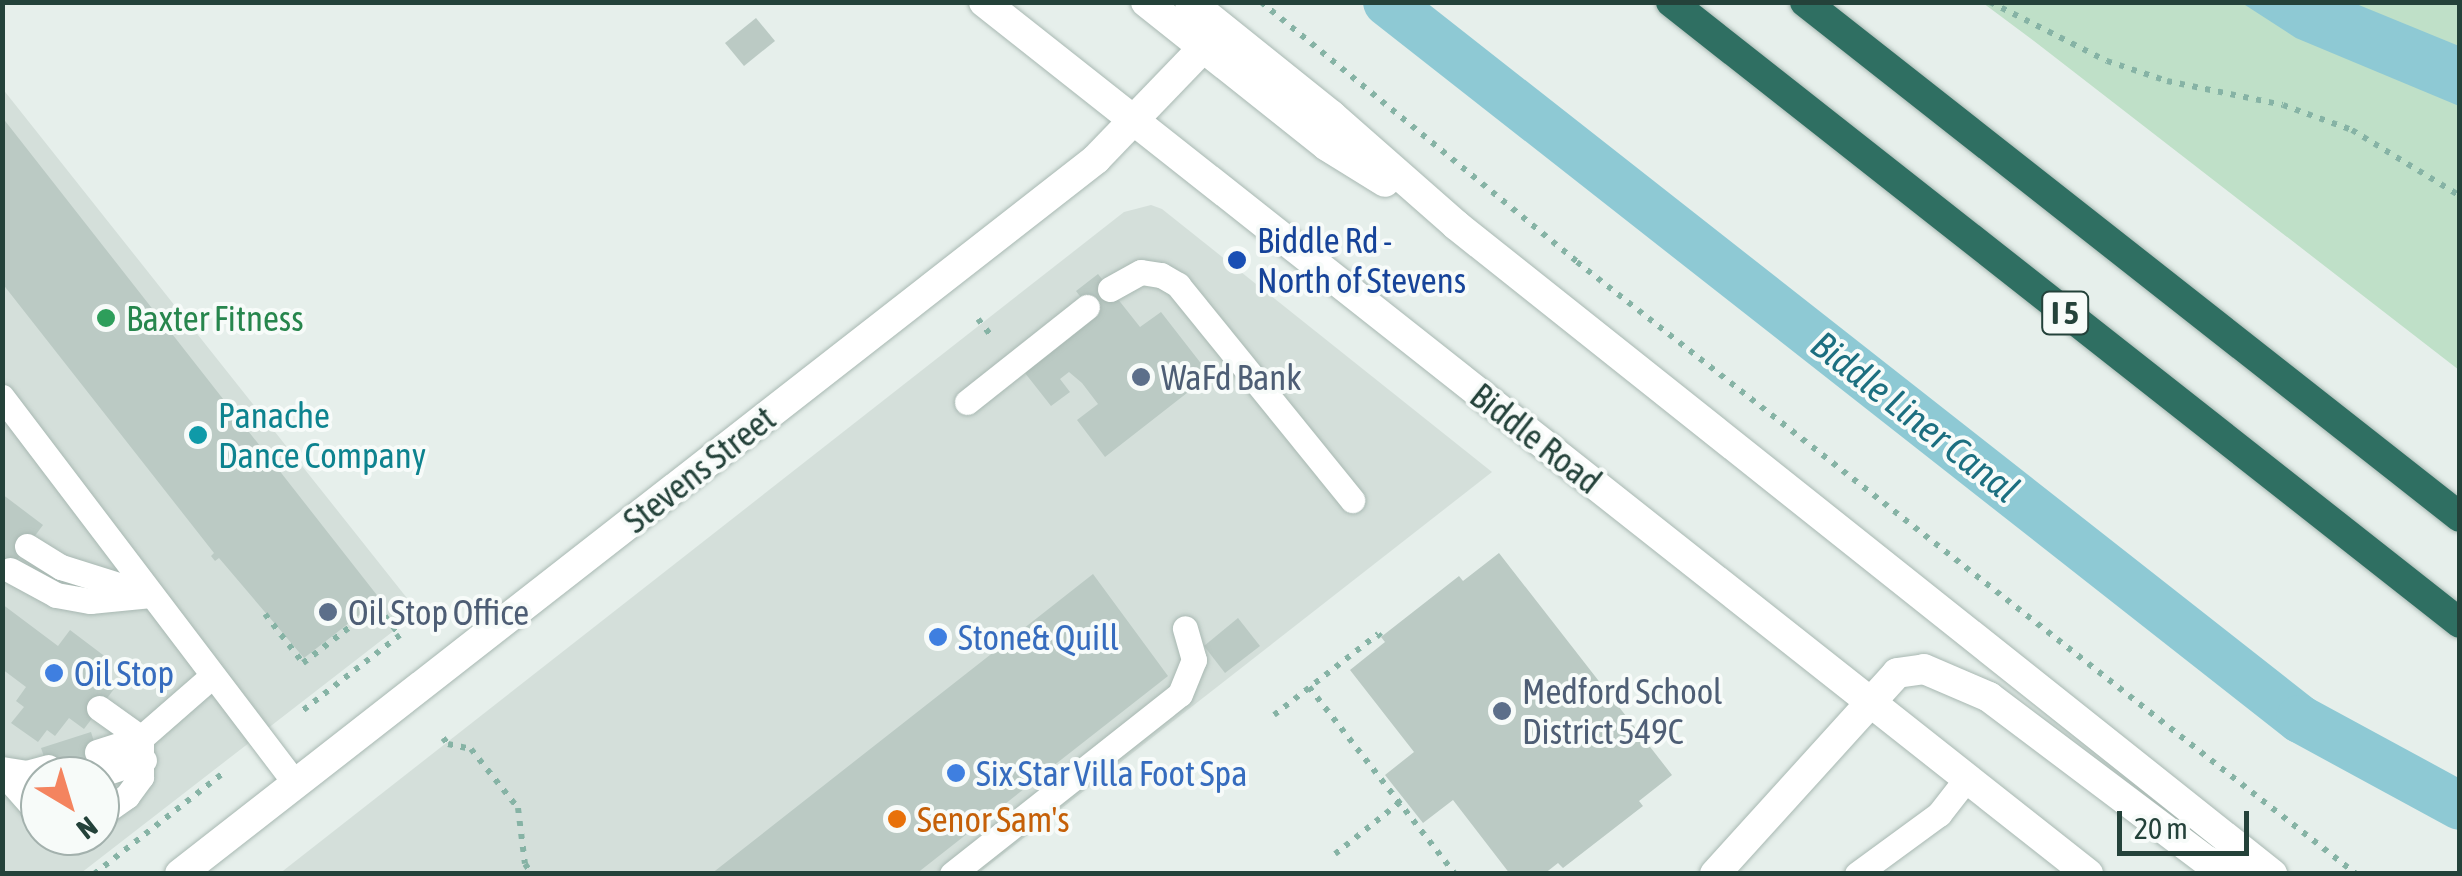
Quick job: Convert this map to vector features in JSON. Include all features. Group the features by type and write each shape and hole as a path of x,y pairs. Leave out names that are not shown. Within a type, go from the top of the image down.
{"highway":[{"name":"I 5","path":"1672,2 2460,623"},
{"name":"I 5","path":"1806,2 2460,517"}],"main road":[{"name":"Biddle Road","path":"984,2 2088,874"},
{"path":"1146,2 1328,146 1456,226"},
{"path":"1190,2 1330,115 1456,226 2272,874"},
{"name":"Stevens Street","path":"180,874 1096,158 1136,122 1202,48"},
{"path":"1716,874 1897,673 1924,669 1989,697 2207,861 2239,874"}],"lane":[{"path":"1110,289 1141,272 1178,285 1352,500"},
{"path":"966,402 1088,306"},
{"path":"2,397 11,426 151,595 295,783"},
{"path":"27,546 60,567 151,595"},
{"path":"10,570 56,595 90,601 151,595"},
{"path":"952,874 1180,694 1194,660 1185,628"},
{"path":"120,756 143,749 211,677"},
{"path":"100,708 143,749"},
{"path":"120,801 141,777 143,749"},
{"path":"1857,874 1939,814 1966,778"}],"path":[{"path":"1261,2 1577,262 2356,874"},
{"path":"1990,2 2107,61 2167,81 2283,105 2352,130 2460,196"},
{"path":"265,614 303,663 377,606 400,635 298,714"},
{"path":"1274,715 1378,634 1381,637"},
{"path":"1310,687 1455,874"},
{"path":"442,738 448,744 471,749 518,808 525,864 532,874"},
{"path":"94,874 226,771"},
{"path":"1335,854 1402,801"}],"shaded area":[{"path":"2,88 418,612 120,843 120,756 20,756 20,856 103,856 81,873 3,873"},
{"path":"1151,205 1162,209 1492,472 979,873 279,874 1124,212"}],"green space":[{"path":"1983,3 2459,3 2459,370 2034,41"}],"water":[{"path":"2242,3 2354,3 2459,46 2459,106 2296,38"}],"building":[{"path":"756,18 775,41 744,66 725,43"},
{"path":"2,117 380,599 304,658 219,558 215,561 211,556 214,553 2,283"},
{"name":"WaFd Bank","path":"1098,274 1140,327 1161,312 1210,375 1105,457 1077,420 1098,404 1082,383 1069,372 1060,379 1070,392 1051,406 1025,373 1096,317 1076,291"},
{"path":"2,494 43,525 2,580"},
{"name":"Medford School District 549C","path":"1499,553 1672,775 1639,801 1643,806 1563,868 1558,863 1544,874 1510,874 1453,800 1423,823 1385,775 1414,752 1350,670 1385,642 1381,637 1459,576 1463,581"},
{"path":"1093,574 1168,676 916,874 711,874"},
{"name":"Oil Stop","path":"2,604 58,646 70,630 111,661 98,677 114,689 84,729 69,718 55,736 47,730 38,742 11,723 24,707 16,701 26,687 2,669"},
{"path":"1238,618 1260,646 1225,673 1204,646"},
{"path":"91,732 99,756 44,756 41,748"}],"waterway":[{"name":"Biddle Liner Canal","path":"1387,2 2300,719 2460,806"}],"place":[{"name":"Biddle Rd - North of Stevens","path":"1237,260"},
{"name":"Baxter Fitness","path":"106,318"},
{"name":"WaFd Bank","path":"1141,377"},
{"name":"Panache Dance Company","path":"198,435"},
{"name":"Oil Stop Office","path":"328,612"},
{"name":"Stone& Quill","path":"938,637"},
{"name":"Oil Stop","path":"54,673"},
{"name":"Medford School District 549C","path":"1502,711"},
{"name":"Six Star Villa Foot Spa","path":"956,773"},
{"name":"Senor Sam's","path":"897,819"}]}
